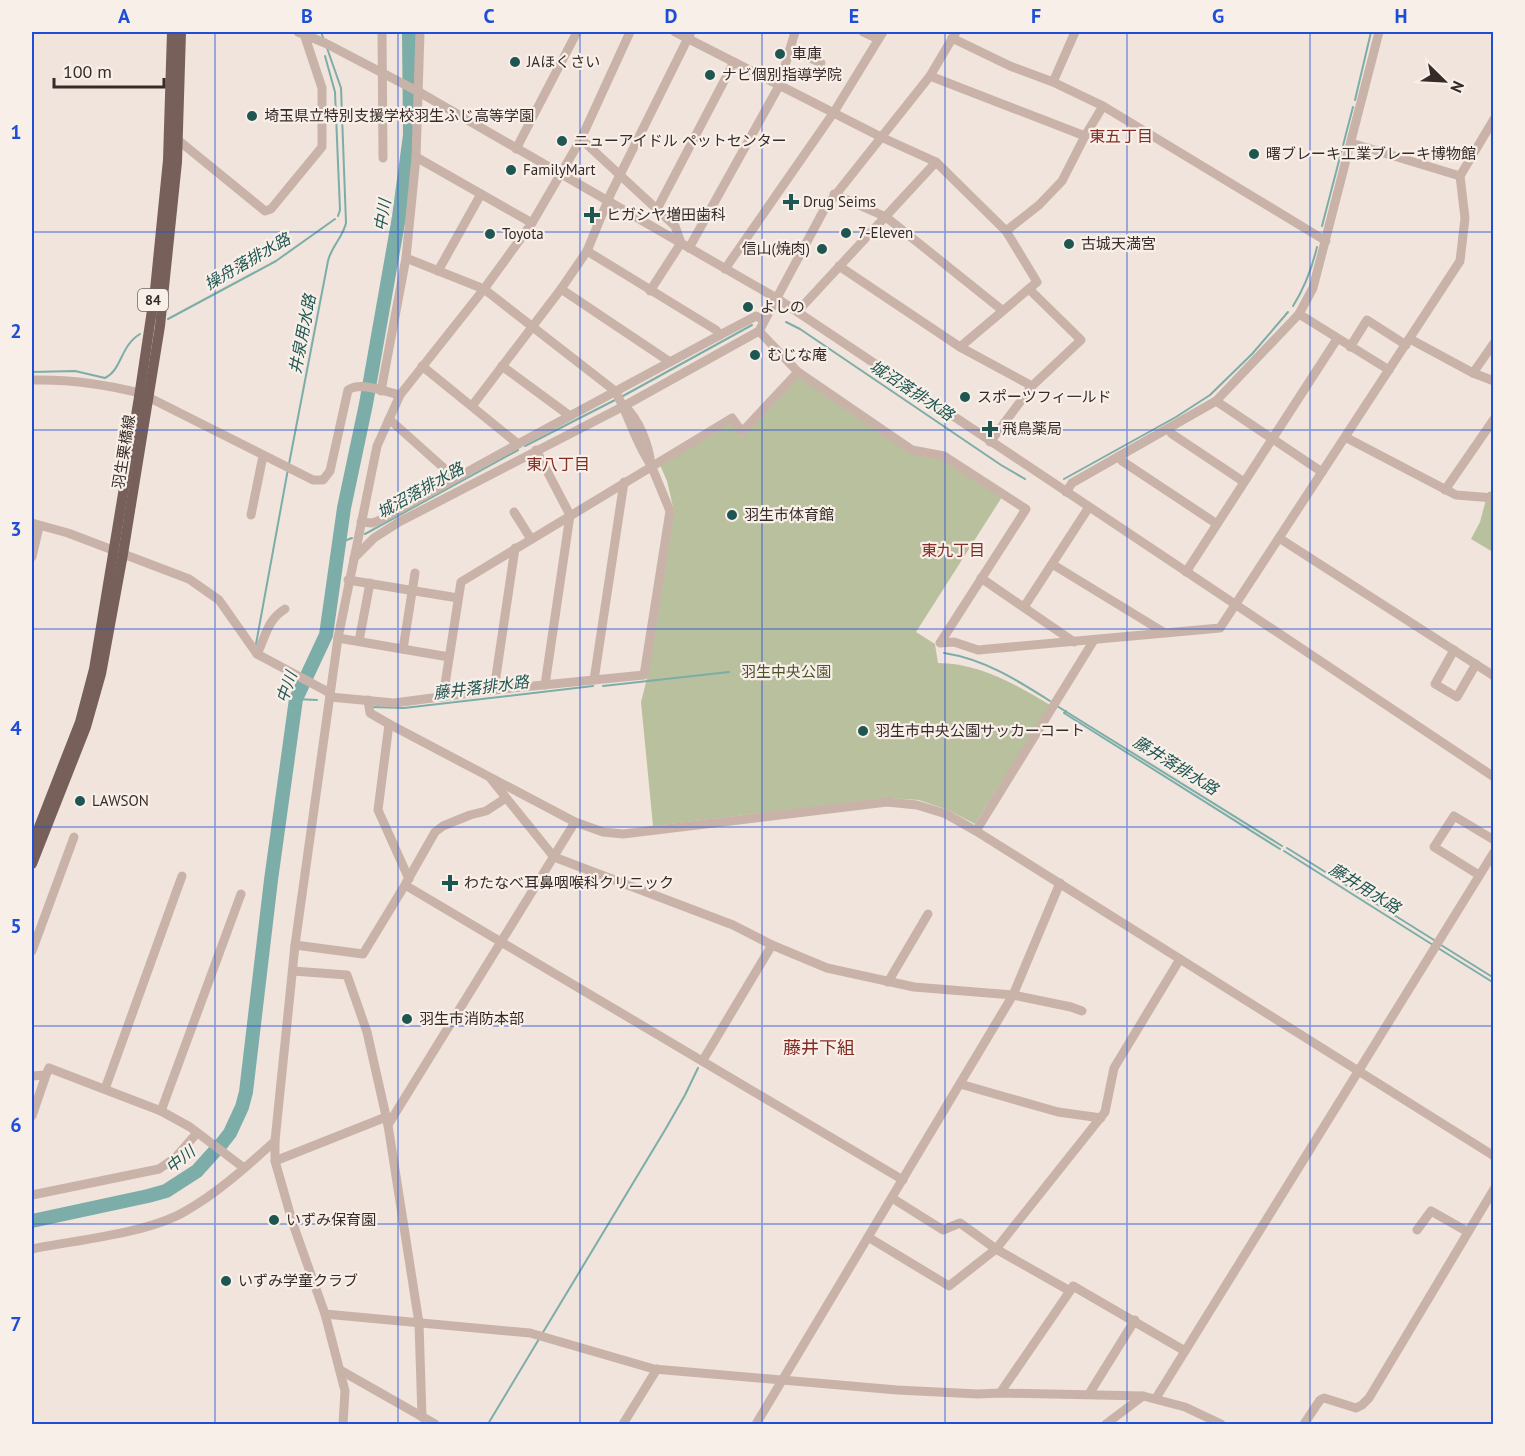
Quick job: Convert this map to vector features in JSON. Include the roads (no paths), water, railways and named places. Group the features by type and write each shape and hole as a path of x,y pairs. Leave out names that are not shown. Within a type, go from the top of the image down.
{"main road":[{"name":"羽生栗橋線","path":"144,395 168,160 172,32"},
{"name":"羽生栗橋線","path":"32,864 86,727 102,670 118,552 144,395 161,314 177,162 181,32"},
{"name":"羽生栗橋線","path":"32,845 80,722 94,669 118,552"}],"street":[{"path":"382,32 383,158"},
{"path":"378,390 406,258 416,157 420,32"},
{"path":"516,149 577,32"},
{"path":"343,1425 345,1391 340,1370 325,1314 293,1224 275,1161 274,1141 295,945 348,580 377,446 400,395 484,289 532,223 581,139 630,32"},
{"path":"675,32 690,35 779,86 936,162 1006,231 1037,282 960,347"},
{"path":"650,291 685,246 779,86 795,32"},
{"path":"725,269 834,112 880,35 863,32"},
{"path":"1053,82 1075,32"},
{"path":"1066,492 1072,483 1216,401 1299,314 1313,288 1379,32"},
{"path":"177,140 265,211 271,209 322,147 322,88 301,33"},
{"path":"301,33 418,92 798,311 990,442 1494,777"},
{"path":"472,406 587,251 620,176 690,35"},
{"path":"353,558 374,538 399,522 624,406 759,331 834,194 930,76 954,35 1010,66 1053,82 1103,106 1326,241"},
{"path":"790,50 821,63"},
{"path":"656,211 734,62"},
{"path":"930,76 1085,136"},
{"path":"1006,231 1040,205 1062,181 1103,106"},
{"path":"759,331 798,372 912,450 944,456 1026,509 940,643 954,642 978,650 1220,628 1460,261 1465,218 1460,176 1494,119"},
{"path":"581,139 656,211 675,226 685,246"},
{"path":"1351,143 1460,176"},
{"path":"416,157 532,223"},
{"path":"798,311 936,162"},
{"path":"438,271 481,194"},
{"path":"834,194 886,217 1002,310"},
{"path":"587,251 720,334"},
{"path":"32,558 35,525 68,533 189,579 219,600 257,654 330,695 394,703 644,675 670,511 651,465 650,452 632,413 624,406 615,392 484,289 406,258"},
{"path":"839,266 960,347 1032,386"},
{"path":"561,289 670,362"},
{"path":"990,442 1032,386 1082,340 1029,289"},
{"path":"1299,314 1389,370"},
{"path":"361,522 378,521 720,334 756,316 764,320"},
{"path":"1350,346 1367,320 1473,374 1494,381"},
{"path":"1186,572 1337,339"},
{"path":"1473,374 1494,343"},
{"path":"422,366 519,444 526,455"},
{"path":"502,366 570,416"},
{"path":"443,698 461,582 732,418 742,432 798,372"},
{"path":"32,380 59,379 107,385 144,395 313,480 323,480 330,471 346,393 352,387 359,386 400,395"},
{"path":"1216,401 1322,471"},
{"path":"389,419 456,478"},
{"path":"1445,490 1494,419"},
{"path":"1168,429 1172,434 1244,482"},
{"path":"1345,437 1456,495 1494,498"},
{"path":"536,450 570,515 544,685"},
{"path":"251,515 263,456"},
{"path":"1119,456 1122,461 1217,524"},
{"path":"594,680 624,482"},
{"path":"1024,607 1089,507"},
{"path":"514,513 531,538"},
{"path":"1279,538 1494,676"},
{"path":"494,690 515,548"},
{"path":"1052,564 1166,633"},
{"path":"403,649 415,573"},
{"path":"981,578 1074,642"},
{"path":"348,580 458,597"},
{"path":"359,641 370,584"},
{"path":"257,654 270,623 285,609"},
{"path":"338,638 449,657"},
{"path":"976,831 1095,640"},
{"path":"1454,650 1435,684 1457,697 1476,664"},
{"path":"368,700 370,714 575,822 603,832 623,834 887,802 917,805 946,814 1060,883 1494,1156"},
{"path":"389,724 378,810 407,882 502,943 903,1180"},
{"path":"488,776 554,857 733,925 826,968 914,987 1013,995 1082,1011"},
{"path":"295,945 363,954 435,832 443,826 486,811 506,798"},
{"path":"1479,875 1434,847 1454,816 1494,840"},
{"path":"275,1161 387,1121 502,943 575,822"},
{"path":"32,951 74,837"},
{"path":"1156,1398 1494,852"},
{"path":"105,1089 182,876"},
{"path":"756,1425 1013,995 1060,883"},
{"path":"161,1111 241,894"},
{"path":"888,982 928,914"},
{"path":"703,1060 772,945"},
{"path":"868,1237 949,1286 996,1249 1105,1113 1114,1068 1180,959"},
{"path":"292,971 347,975 367,1032 387,1121 419,1323 422,1417"},
{"path":"32,1116 49,1068 161,1111 206,1139 240,1165"},
{"path":"32,1076 46,1075"},
{"path":"960,1084 1058,1112 1101,1118"},
{"path":"32,1195 159,1169 175,1158 197,1133"},
{"path":"32,1249 142,1228 182,1213 218,1190 240,1165 274,1141"},
{"path":"1304,1425 1320,1400 1324,1398 1356,1408 1368,1398 1494,1189"},
{"path":"892,1198 943,1230 960,1223 996,1249 1070,1291"},
{"path":"1417,1230 1431,1211 1468,1232"},
{"path":"1000,1392 1073,1286 1185,1351"},
{"path":"325,1314 530,1333 657,1369 897,1390 978,1394 1000,1392 1143,1396 1185,1407 1221,1425"},
{"path":"1089,1394 1135,1320"},
{"path":"623,1425 657,1369"},
{"path":"340,1370 435,1425"},
{"path":"1106,1425 1143,1396"}],"waterway":[{"name":"井泉用水路","path":"321,32 324,40"},
{"name":"中川","path":"32,1221 166,1191 197,1171 230,1133 242,1107 246,1092 271,880 296,699 326,635 344,508 366,404 399,217 410,135 409,32"},
{"name":"城沼落排水路","path":"1355,100 1371,32"},
{"name":"井泉用水路","path":"289,464 328,261 346,223 341,88 327,48"},
{"name":"操舟落排水路","path":"325,56 335,92 340,210 338,216"},
{"name":"城沼落排水路","path":"1322,226 1353,107"},
{"name":"操舟落排水路","path":"168,319 276,261 335,219"},
{"name":"城沼落排水路","path":"1293,306 1308,277 1317,247"},
{"name":"城沼落排水路","path":"1064,479 1176,417 1210,395 1252,354 1288,312"},
{"name":"城沼落排水路","path":"786,322 800,329 1025,479"},
{"name":"城沼落排水路","path":"623,396 752,325"},
{"name":"操舟落排水路","path":"32,372 75,371 105,378 115,369 128,345 140,334"},
{"name":"城沼落排水路","path":"525,446 615,400"},
{"name":"城沼落排水路","path":"365,534 518,450"},
{"name":"井泉用水路","path":"256,644 288,469"},
{"name":"城沼落排水路","path":"339,543 352,538"},
{"name":"藤井落排水路","path":"944,653 986,665 1013,678 1050,701"},
{"name":"藤井落排水路","path":"603,686 729,672"},
{"name":"藤井落排水路","path":"372,707 404,708 593,686"},
{"name":"藤井落排水路","path":"296,699 317,700"},
{"name":"藤井用水路","path":"1057,706 1282,846"},
{"name":"藤井用水路","path":"1066,711 1064,713 1280,849"},
{"name":"藤井落排水路","path":"1287,848 1434,940"},
{"name":"藤井用水路","path":"1284,851 1433,945"},
{"name":"藤井落排水路","path":"1441,945 1494,978"},
{"name":"藤井用水路","path":"1438,948 1494,983"},
{"path":"542,1334 665,1130 698,1068"},
{"path":"488,1424 539,1339"}],"place":[{"name":"車庫","path":"780,54"},
{"name":"JAほくさい","path":"515,62"},
{"name":"ナビ個別指導学院","path":"710,75"},
{"name":"埼玉県立特別支援学校羽生ふじ高等学園","path":"252,116"},
{"name":"ニューアイドル ペットセンター","path":"562,141"},
{"name":"曙ブレーキ工業ブレーキ博物館","path":"1254,154"},
{"name":"FamilyMart","path":"511,170"},
{"name":"Drug Seims","path":"791,202"},
{"name":"ヒガシヤ増田歯科","path":"592,215"},
{"name":"7-Eleven","path":"846,233"},
{"name":"Toyota","path":"490,234"},
{"name":"古城天満宮","path":"1069,244"},
{"name":"信山(焼肉)","path":"822,249"},
{"name":"よしの","path":"748,307"},
{"name":"むじな庵","path":"755,355"},
{"name":"スポーツフィ一ルド","path":"965,397"},
{"name":"飛鳥薬局","path":"990,429"},
{"name":"羽生市体育館","path":"732,515"},
{"name":"羽生市中央公園サッカーコート","path":"863,731"},
{"name":"LAWSON","path":"80,801"},
{"name":"わたなべ耳鼻咽喉科クリニック","path":"450,883"},
{"name":"羽生市消防本部","path":"407,1019"},
{"name":"いずみ保育園","path":"274,1220"},
{"name":"いずみ学童クラブ","path":"226,1281"}],"district":[{"name":"東五丁目","path":"1121,136"},
{"name":"東八丁目","path":"558,464"},
{"name":"東九丁目","path":"953,550"},
{"name":"藤井下組","path":"819,1048"}],"park label":[{"name":"羽生中央公園","path":"786,672"}]}
